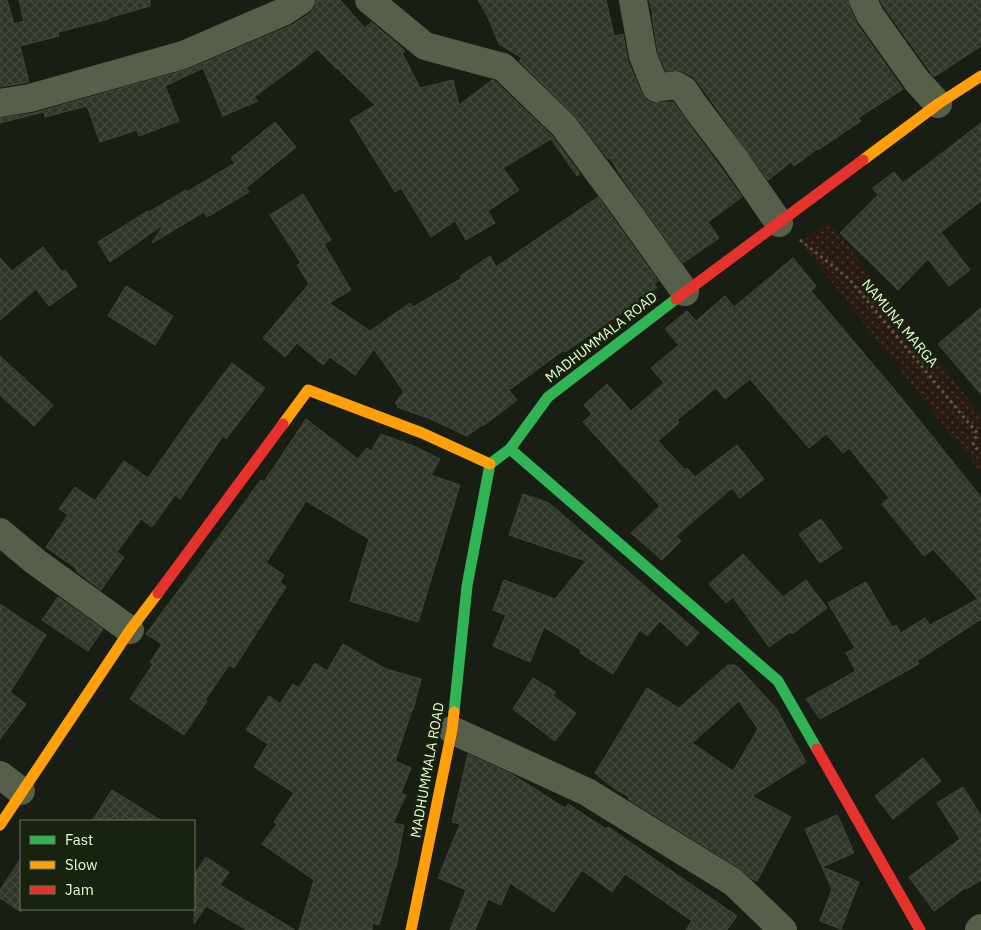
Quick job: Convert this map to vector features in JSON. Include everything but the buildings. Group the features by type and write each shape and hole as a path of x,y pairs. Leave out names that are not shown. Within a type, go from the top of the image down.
{"street":[{"path":"0,103 30,98 183,54 283,12 301,0"},
{"path":"369,0 425,46 503,67 564,126 685,292"},
{"path":"633,0 643,56 656,88 675,85 684,90 779,223"},
{"path":"863,0 870,15 917,82 938,104"},
{"name":"MADHUMMALA ROAD","path":"411,930 452,730 467,586 490,464 510,449 548,397 685,292 938,104 981,76"},
{"path":"0,825 130,630 308,390 422,433 490,464"},
{"path":"510,449 778,681 920,930"},
{"path":"0,532 36,562 130,630"},
{"path":"452,730 587,792 733,882 783,930"},
{"path":"0,775 22,791"}],"path":[{"name":"NAMUNA MARGA","path":"779,223 849,279 977,432 973,444 981,453"}],"shaded area":[{"path":"828,221 981,415 981,473 801,243"}],"traffic: fast":[{"path":"454,712 467,586 490,464 510,449 548,397 676,299"},
{"path":"510,449 778,681 817,749"}],"traffic: slow":[{"path":"863,160 938,104 981,76"},
{"path":"283,424 308,390 422,433 490,464"},
{"path":"0,825 130,630 158,593"},
{"path":"411,930 452,730 454,712"}],"traffic: jam":[{"path":"676,299 863,160"},
{"path":"158,593 283,424"},
{"path":"817,749 920,930"}]}
